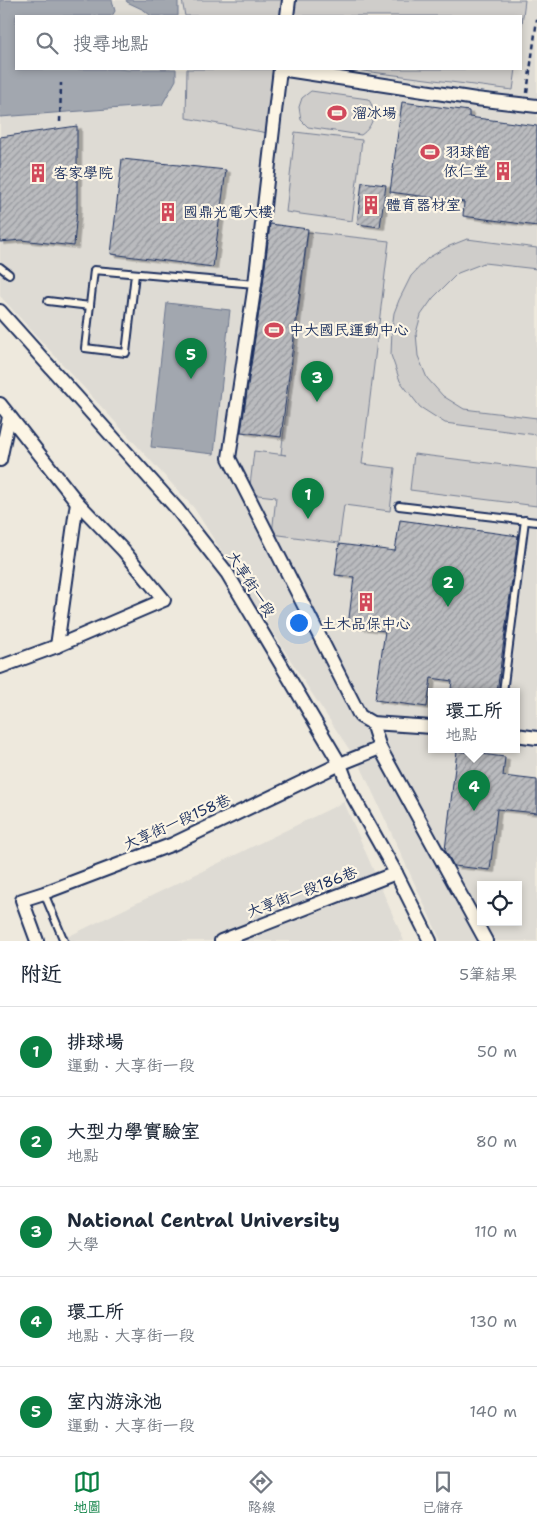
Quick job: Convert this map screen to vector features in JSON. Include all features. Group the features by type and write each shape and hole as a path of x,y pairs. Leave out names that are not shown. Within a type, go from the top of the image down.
{"street":[{"path":"287,15 289,0"},
{"path":"280,70 255,284 229,458 360,716 372,723 428,727"},
{"path":"287,70 531,106"},
{"name":"大享街一段","path":"0,311 177,509 227,573 340,764 350,791 396,873 430,941"},
{"path":"0,404 78,502 123,550 164,600 56,646 0,667"},
{"path":"0,460 9,417"},
{"path":"56,646 78,502"},
{"path":"372,723 380,748 486,941"},
{"path":"520,736 537,738"},
{"name":"大享街一段158巷","path":"37,941 22,900 173,844 340,764 380,748"},
{"name":"大享街一段186巷","path":"221,941 396,873"}],"lane":[{"path":"0,267 9,274"},
{"path":"135,274 126,353 85,348 94,270 255,284"},
{"path":"48,300 90,306"},
{"path":"399,506 537,522"},
{"path":"504,688 525,520"},
{"path":"44,893 64,941"}],"path":[{"path":"531,106 537,19"},
{"path":"60,122 61,83"}],"shaded area":[{"path":"0,0 537,0 537,941 441,941 361,767 194,508 0,296"},
{"path":"0,0 112,0 115,11 113,15 15,15 15,70 176,70 176,80 162,105 0,117"},
{"path":"126,0 178,0 178,15 150,15"},
{"path":"182,0 289,0 287,15 185,15"},
{"path":"291,0 525,0 522,24 522,15 289,15"},
{"path":"187,70 280,70 273,134 186,118"},
{"path":"356,70 516,70 513,90"},
{"name":"溜冰場","path":"311,91 368,99 373,109 373,118 369,128 361,135 308,127 301,120 299,107 302,98"},
{"path":"295,132 362,140 352,221 286,212"},
{"path":"308,232 389,241 362,464 395,468 390,511 344,505 339,543 272,534 276,497 249,494 254,451 286,455 281,454"},
{"path":"467,239 537,248 537,269 484,263 458,273 433,298 421,315 416,333 418,356 427,378 443,396 464,409 537,418 537,435 445,423 420,407 400,381 391,355 394,313 399,300 411,276 428,258 447,247"},
{"path":"167,303 230,310 214,454 151,447"},
{"path":"414,454 537,469 537,506 410,490"},
{"path":"344,802 404,941 59,941"}],"building":[{"path":"402,102 469,111 469,117 537,126 537,226 463,216 464,202 390,192"},
{"name":"客家學院","path":"77,126 77,209 74,246 21,240 0,242 0,137"},
{"name":"國鼎光電大樓","path":"122,159 226,170 213,267 111,254"},
{"name":"體育器材室","path":"362,182 386,185 380,227 357,224"},
{"name":"中大國民運動中心","path":"270,224 308,229 281,437 241,432"},
{"path":"400,520 518,536 498,688 451,688 452,681 431,678 430,688 428,688 427,707 375,700 385,631 348,626 354,577 335,575 339,544 395,551"},
{"path":"457,753 505,757 503,776 537,780 537,813 497,809 490,870 454,866 445,850"}],"place":[{"name":"溜冰場","path":"337,113"},
{"name":"羽球館","path":"430,152"},
{"name":"依仁堂","path":"503,171"},
{"name":"客家學院","path":"38,173"},
{"name":"體育器材室","path":"371,205"},
{"name":"國鼎光電大樓","path":"168,212"},
{"name":"中大國民運動中心","path":"274,330"},
{"name":"室內游泳池","path":"191,379"},
{"name":"National Central University","path":"317,402"},
{"name":"排球場","path":"308,519"},
{"name":"土木品保中心","path":"366,602"},
{"name":"大型力學實驗室","path":"448,607"},
{"name":"環工所","path":"474,811"}]}
